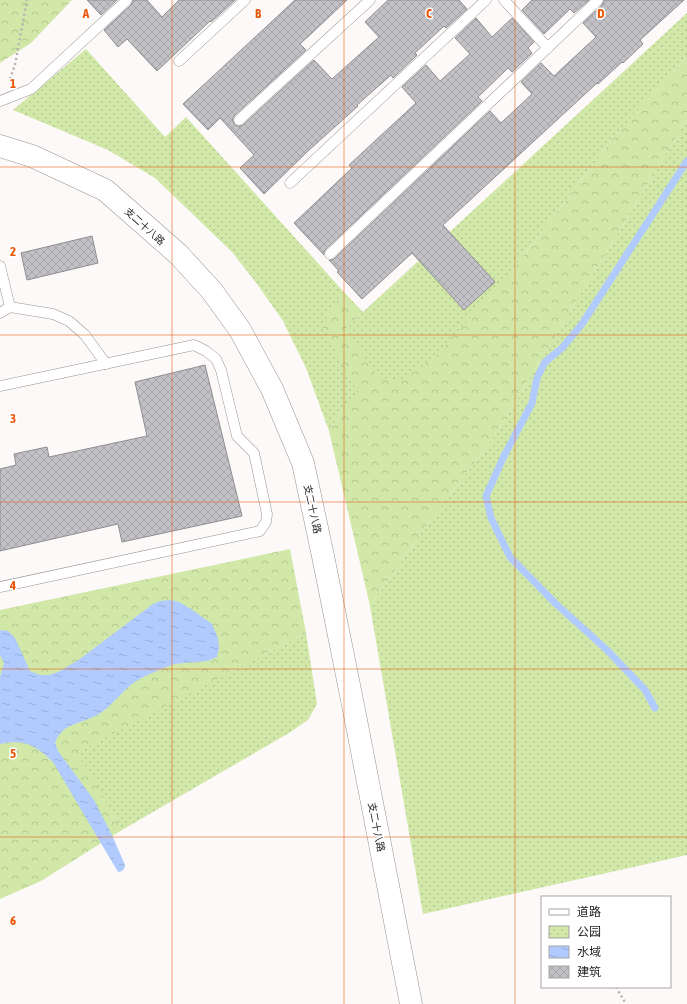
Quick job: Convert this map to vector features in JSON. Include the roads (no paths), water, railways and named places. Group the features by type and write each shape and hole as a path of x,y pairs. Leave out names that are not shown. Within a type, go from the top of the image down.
{"street":[{"name":"支二十八路","path":"0,146 32,156 105,190 178,254 212,291 240,330 272,389 303,463 354,710 411,1004"}],"lane":[{"path":"1,101 31,89 127,0"},
{"path":"179,61 245,0"},
{"path":"239,120 370,0"},
{"path":"290,183 486,0"},
{"path":"504,0 548,48"},
{"path":"330,254 598,0"},
{"path":"0,266 10,307"},
{"path":"0,313 10,307 53,314 69,321 85,335 106,364"},
{"path":"0,386 194,345 206,351 216,359 221,370 237,436 254,452 267,514 266,522 260,531 0,587"}],"water":[{"path":"171,600 179,602 191,609 212,624 218,638 219,649 217,657 207,661 175,664 142,677 99,714 68,727 58,736 55,743 58,751 94,800 112,835 125,865 123,870 118,872 53,762 41,751 29,745 16,742 0,744 0,677 4,663 0,655 0,631 8,631 15,638 30,671 40,675 49,675 58,672 77,661 153,604 160,601"}],"waterway":[{"path":"655,708 645,690 607,650 556,604 510,557 491,518 486,496 503,458 532,403 537,378 545,362 562,348 582,324 687,161"}]}
